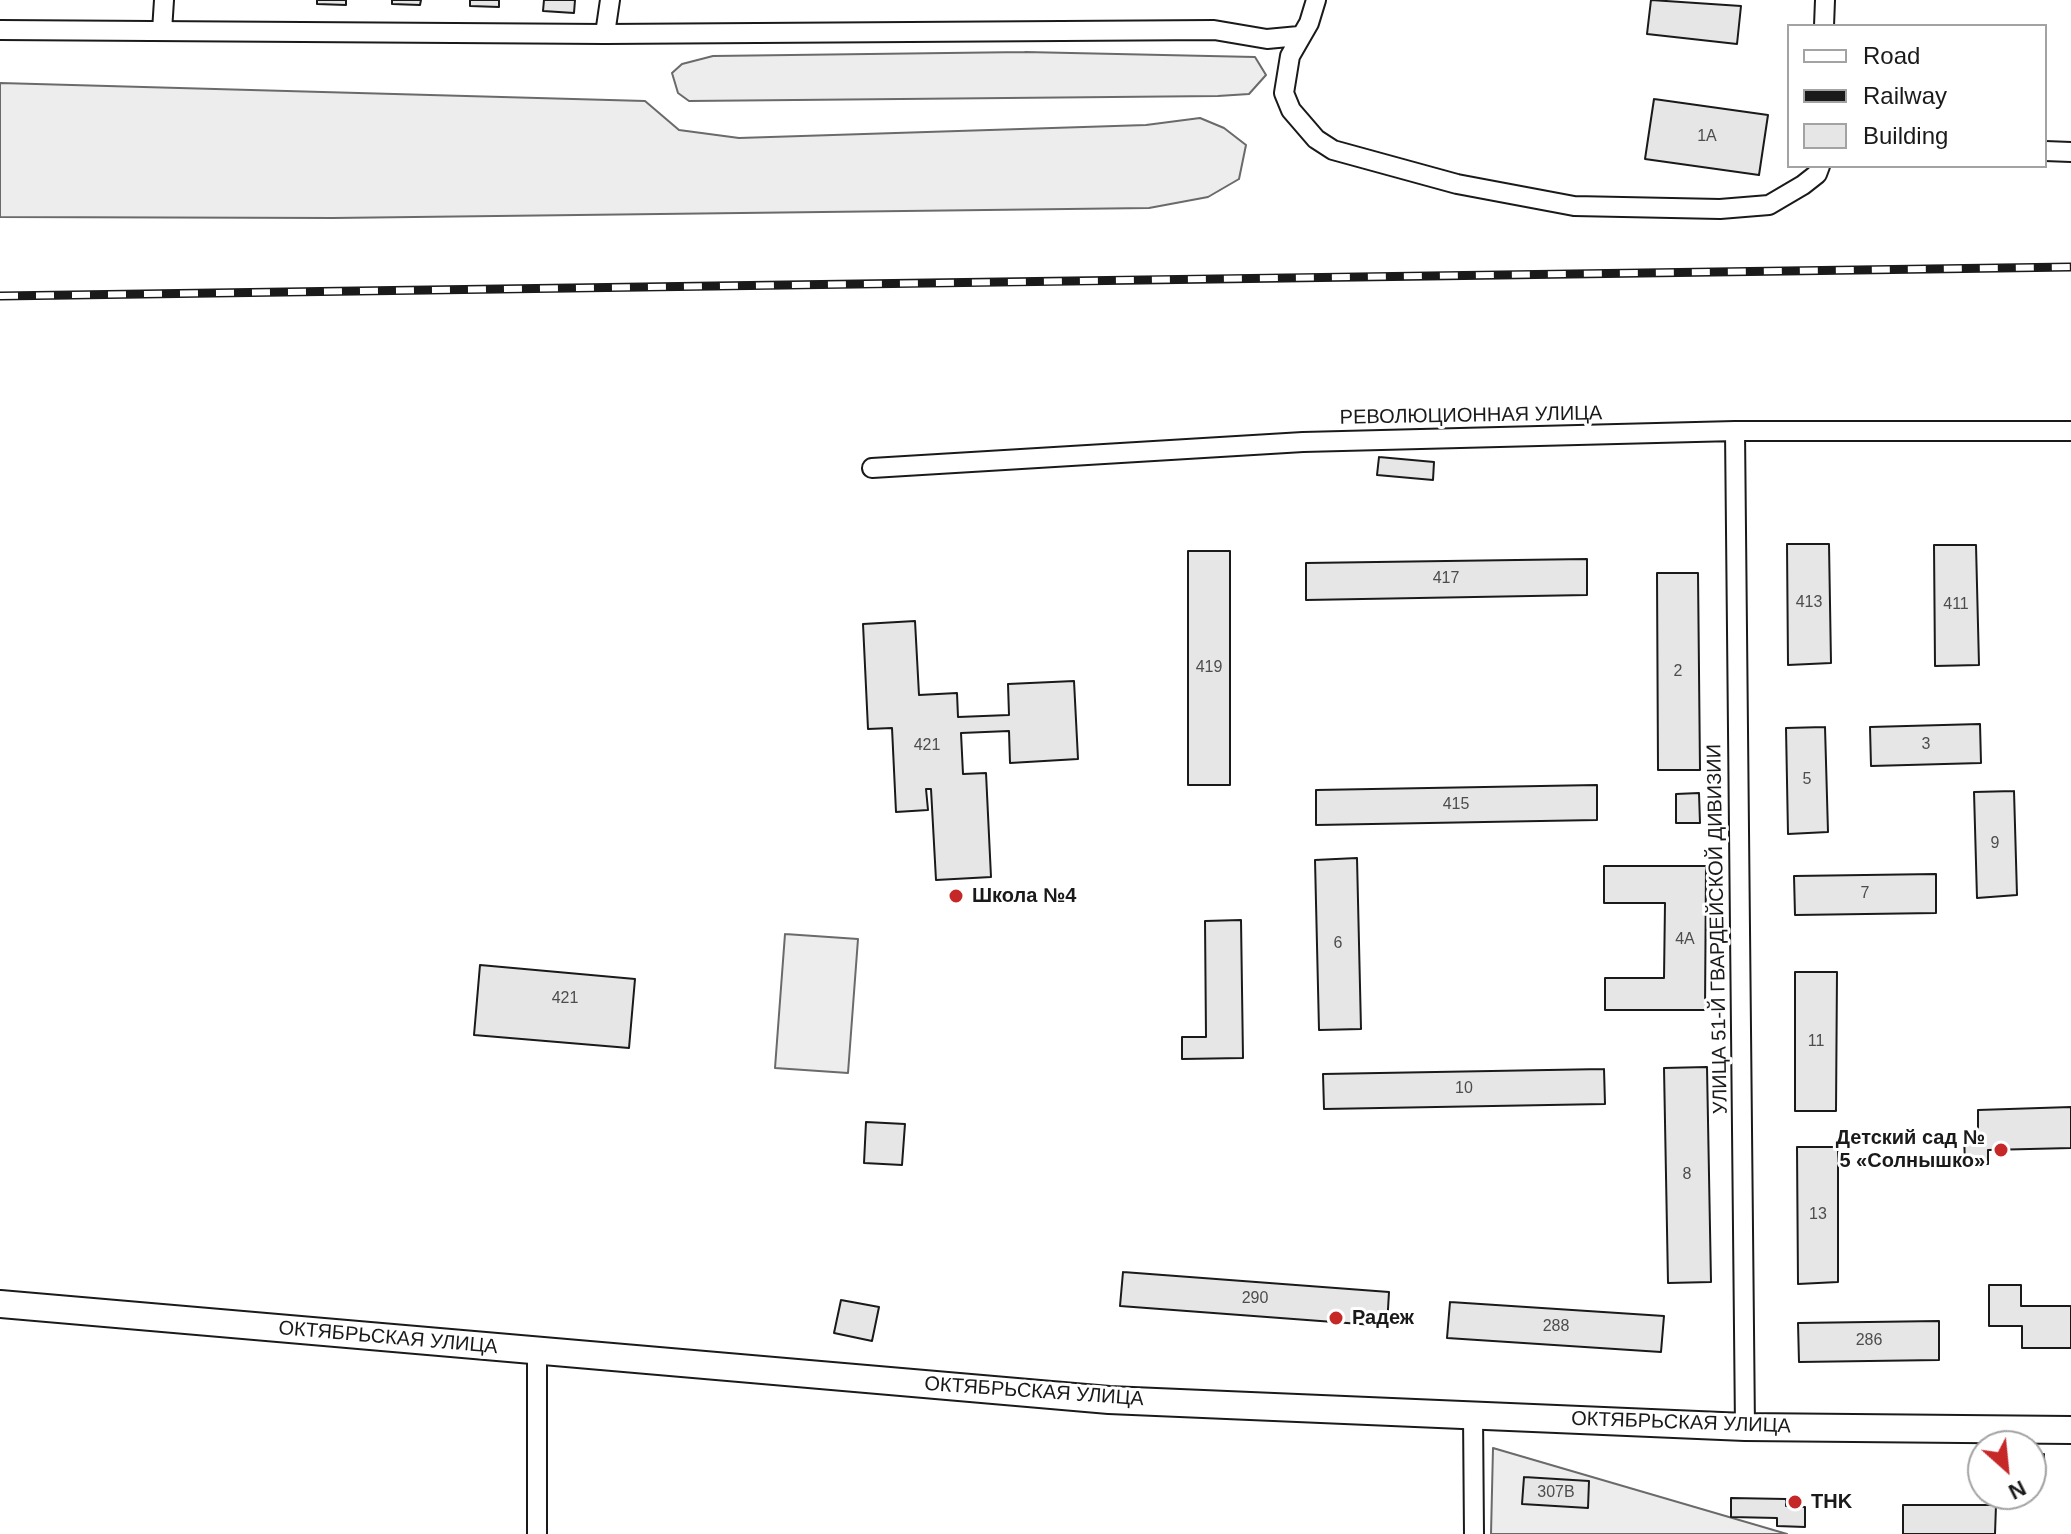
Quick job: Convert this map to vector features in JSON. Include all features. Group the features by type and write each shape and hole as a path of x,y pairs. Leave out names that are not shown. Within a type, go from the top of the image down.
{"main road":[{"name":"ОКТЯБРЬСКАЯ УЛИЦА","path":"0,1304 1109,1400 1745,1427 2071,1430"}],"street":[{"path":"162,31 164,0"},
{"path":"605,34 610,0"},
{"path":"1316,0 1309,23 1290,56 1284,93 1291,110 1316,139 1333,150 1457,184 1574,206 1720,209 1769,205 1803,185 1817,174 1819,168"},
{"path":"1824,24 1825,0"},
{"path":"0,30 605,34 1214,30 1267,39 1299,36"},
{"path":"2047,151 2071,152"},
{"name":"РЕВОЛЮЦИОННАЯ УЛИЦА","path":"872,468 1303,442 1735,431 2071,431"},
{"name":"УЛИЦА 51-Й ГВАРДЕЙСКОЙ ДИВИЗИИ","path":"1735,431 1745,1427"},
{"path":"537,1351 537,1534"},
{"path":"1473,1415 1474,1534"}],"shaded area":[{"path":"1025,52 1255,57 1266,75 1249,94 1218,96 689,101 678,93 672,73 682,64 713,56"},
{"path":"0,83 645,101 679,130 739,138 1146,125 1200,118 1224,128 1246,145 1239,179 1208,197 1149,208 333,218 0,217"},
{"path":"785,934 858,939 848,1073 775,1068"},
{"path":"1493,1448 1787,1534 1491,1534"}],"building":[{"path":"317,0 346,0 346,5 317,4"},
{"path":"392,0 421,0 420,5 392,4"},
{"path":"470,0 499,0 499,7 470,6"},
{"path":"544,0 575,0 574,13 543,11"},
{"path":"1651,0 1741,6 1737,44 1647,34"},
{"path":"1654,99 1768,115 1759,175 1645,159"},
{"path":"1379,457 1434,462 1433,480 1377,475"},
{"path":"1787,544 1829,544 1831,663 1788,665"},
{"path":"1934,545 1976,545 1979,665 1935,666"},
{"path":"1188,551 1230,551 1230,785 1188,785"},
{"path":"1587,559 1587,595 1306,600 1306,563"},
{"path":"1657,573 1698,573 1700,770 1658,770"},
{"path":"915,621 919,695 957,693 958,717 1009,715 1008,684 1074,681 1078,759 1010,763 1009,731 961,733 963,774 986,773 991,877 936,880 931,789 926,789 928,810 896,812 892,728 868,729 863,624"},
{"path":"1980,724 1981,763 1871,766 1870,727"},
{"path":"1825,727 1828,832 1788,834 1786,728"},
{"path":"1597,785 1597,820 1316,825 1316,790"},
{"path":"2014,791 2017,895 1977,898 1974,792"},
{"path":"1699,793 1700,823 1676,823 1676,794"},
{"path":"1357,858 1361,1029 1319,1030 1315,860"},
{"path":"1604,866 1706,866 1705,1010 1605,1010 1605,978 1664,978 1665,903 1604,903"},
{"path":"1936,874 1936,913 1795,915 1794,876"},
{"path":"1241,920 1243,1058 1182,1059 1182,1037 1206,1037 1205,921"},
{"path":"480,965 635,979 629,1048 474,1035"},
{"path":"1795,972 1837,972 1836,1111 1795,1111"},
{"path":"1707,1067 1711,1282 1668,1283 1664,1068"},
{"path":"1604,1069 1605,1104 1324,1109 1323,1074"},
{"path":"2071,1107 2071,1148 1988,1150 1988,1164 1965,1165 1964,1133 1978,1133 1978,1110"},
{"path":"866,1122 905,1124 902,1165 864,1163"},
{"path":"1797,1147 1838,1147 1838,1282 1798,1284"},
{"path":"1123,1272 1389,1292 1387,1326 1120,1306"},
{"path":"1989,1285 2021,1285 2021,1306 2071,1306 2071,1348 2022,1348 2022,1326 1989,1326"},
{"path":"841,1300 879,1307 872,1341 834,1333"},
{"path":"1450,1302 1664,1316 1661,1352 1447,1338"},
{"path":"1939,1321 1939,1360 1799,1362 1798,1323"},
{"path":"1524,1477 1589,1481 1588,1508 1522,1504"},
{"path":"1731,1498 1786,1499 1786,1506 1805,1507 1805,1527 1777,1526 1777,1518 1731,1517"},
{"path":"1903,1505 1967,1505 1967,1510 1996,1510 1995,1534 1903,1534"}],"railway":[{"path":"0,296 2071,267"}],"place":[{"name":"Школа №4","path":"956,896"},
{"name":"Детский сад № 5 «Солнышко»","path":"2001,1150"},
{"name":"Радеж","path":"1336,1318"},
{"name":"THK","path":"1795,1502"}]}
